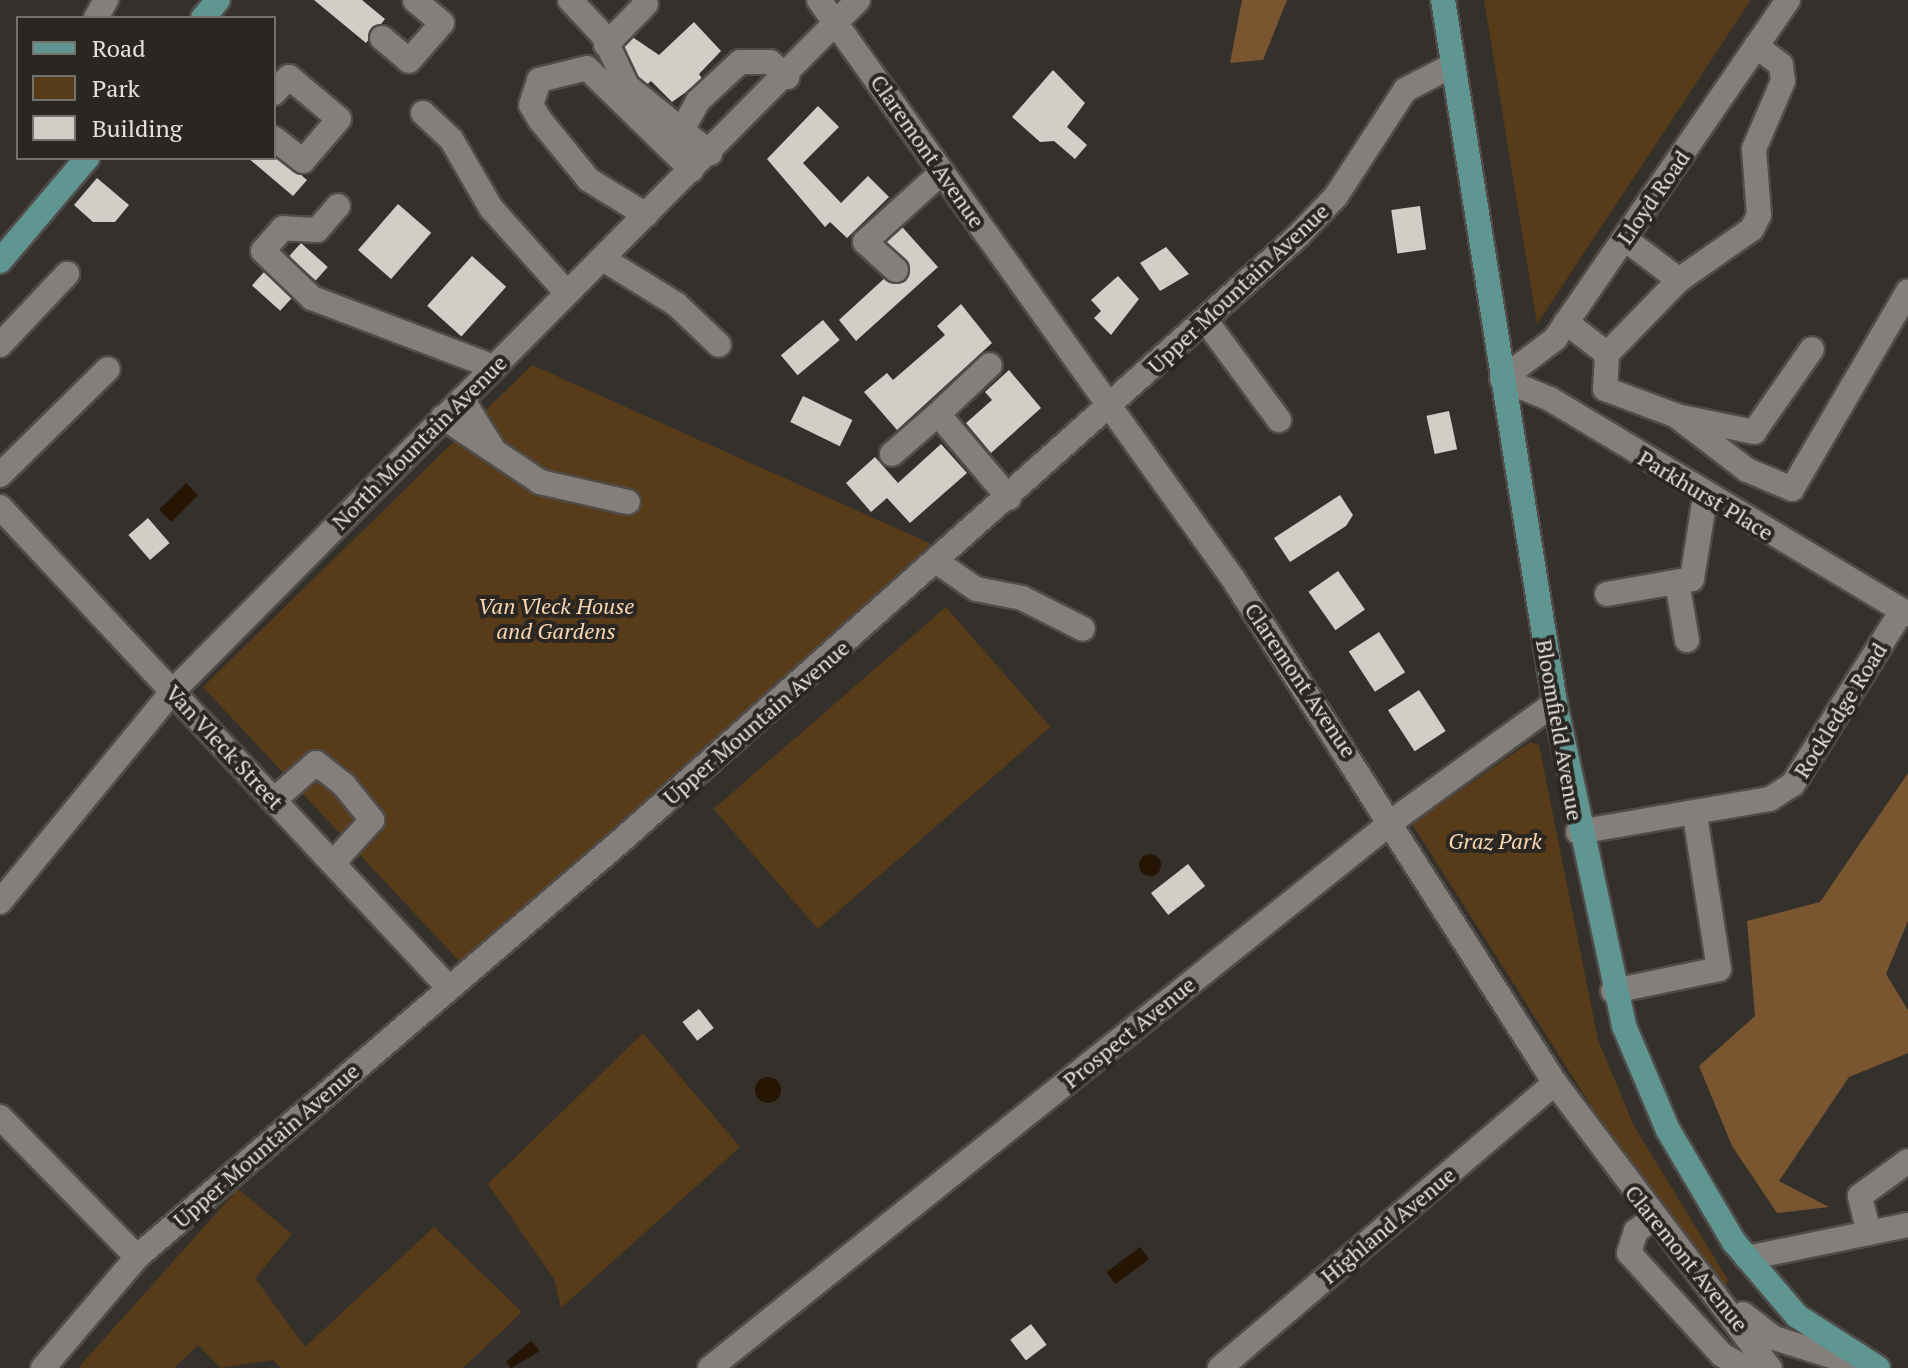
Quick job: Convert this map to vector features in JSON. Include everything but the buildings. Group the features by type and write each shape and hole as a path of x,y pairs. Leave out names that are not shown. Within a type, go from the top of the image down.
{"main road":[{"path":"205,16 218,0"},
{"name":"Bloomfield Avenue","path":"1443,0 1555,703 1578,832 1613,991 1668,1130 1747,1258 1797,1316 1878,1368"},
{"path":"0,261 85,160"}],"street":[{"path":"382,38 409,61 442,23 415,0"},
{"path":"570,0 601,36 627,86 682,130 701,161"},
{"name":"Claremont Avenue","path":"819,0 1111,407 1394,820 1555,1083 1653,1219 1725,1301 1757,1365"},
{"name":"North Mountain Avenue","path":"0,902 173,691 567,293 787,77 858,0"},
{"name":"Lloyd Road","path":"1502,379 1566,322 1788,0"},
{"path":"601,36 644,1"},
{"path":"1756,46 1781,65 1783,81 1754,149 1759,215 1752,229 1679,280 1607,354 1605,389 1675,416 1754,432 1812,349"},
{"path":"682,130 698,101 740,62 770,62 787,77"},
{"name":"Upper Mountain Avenue","path":"43,1368 137,1257 937,562 1206,321 1336,196 1405,90 1453,65"},
{"path":"646,215 589,180 540,120 531,105 539,80 587,68 701,161"},
{"path":"276,91 289,77 339,119 303,161 276,140"},
{"path":"423,113 451,139 491,208 567,293"},
{"path":"896,270 865,242 942,172"},
{"path":"338,206 317,230 283,228 263,251 312,298 494,367"},
{"path":"1625,239 1679,280"},
{"path":"603,259 676,304 719,345"},
{"path":"0,345 67,274"},
{"path":"1675,416 1747,470 1792,489 1908,291"},
{"path":"1206,321 1279,420"},
{"path":"1566,322 1607,354"},
{"path":"892,454 990,365"},
{"path":"0,475 108,369"},
{"name":"Parkhurst Place","path":"1502,379 1550,399 1705,497 1905,613"},
{"path":"462,399 501,462"},
{"path":"938,414 1009,498"},
{"path":"443,417 501,462 540,482 628,502"},
{"path":"1607,594 1692,579 1705,497"},
{"name":"Van Vleck Street","path":"0,507 449,988"},
{"path":"937,562 976,589 1022,598 1083,629"},
{"path":"1677,582 1687,640"},
{"name":"Rockledge Road","path":"1578,832 1695,815 1770,799 1793,784 1905,613"},
{"name":"Prospect Avenue","path":"710,1368 1394,820 1555,703"},
{"path":"274,800 316,763 344,785 372,820 333,863"},
{"path":"1613,991 1719,969 1695,815"},
{"name":"Highland Avenue","path":"1220,1368 1555,1083"},
{"path":"0,1117 137,1257"},
{"path":"1869,1233 1860,1196 1908,1161"},
{"path":"1653,1219 1636,1231 1629,1253 1722,1355 1757,1365"},
{"path":"1747,1258 1908,1224"},
{"path":"1725,1301 1774,1338 1869,1368"}],"green space":[{"path":"1484,0 1751,0 1537,324"},
{"name":"Van Vleck House and Gardens","path":"532,365 936,546 461,963 203,687"},
{"path":"946,607 1050,727 818,929 714,809"},
{"name":"Graz Park","path":"1530,742 1539,745 1598,1040 1634,1126 1728,1280 1725,1286 1679,1244 1412,824"},
{"path":"643,1033 740,1147 561,1308 554,1279 488,1184"},
{"path":"238,1189 292,1234 255,1278 305,1347 434,1227 522,1312 463,1368 281,1368 273,1360 221,1368 198,1345 174,1368 78,1368"}],"shaded area":[{"path":"1242,0 1287,0 1263,60 1230,63"},
{"path":"186,483 198,495 171,522 159,510"},
{"path":"1908,773 1908,921 1886,974 1908,1010 1908,1053 1849,1077 1779,1181 1829,1207 1777,1213 1732,1146 1699,1066 1755,1016 1747,921 1820,902"},
{"path":"1150,854 1158,857 1161,865 1158,873 1150,876 1142,873 1139,865 1142,857"},
{"path":"768,1077 777,1081 781,1090 777,1099 768,1103 759,1099 755,1090 759,1081"},
{"path":"1140,1247 1149,1259 1115,1284 1106,1272"},
{"path":"531,1341 540,1351 511,1368 506,1362"}]}
